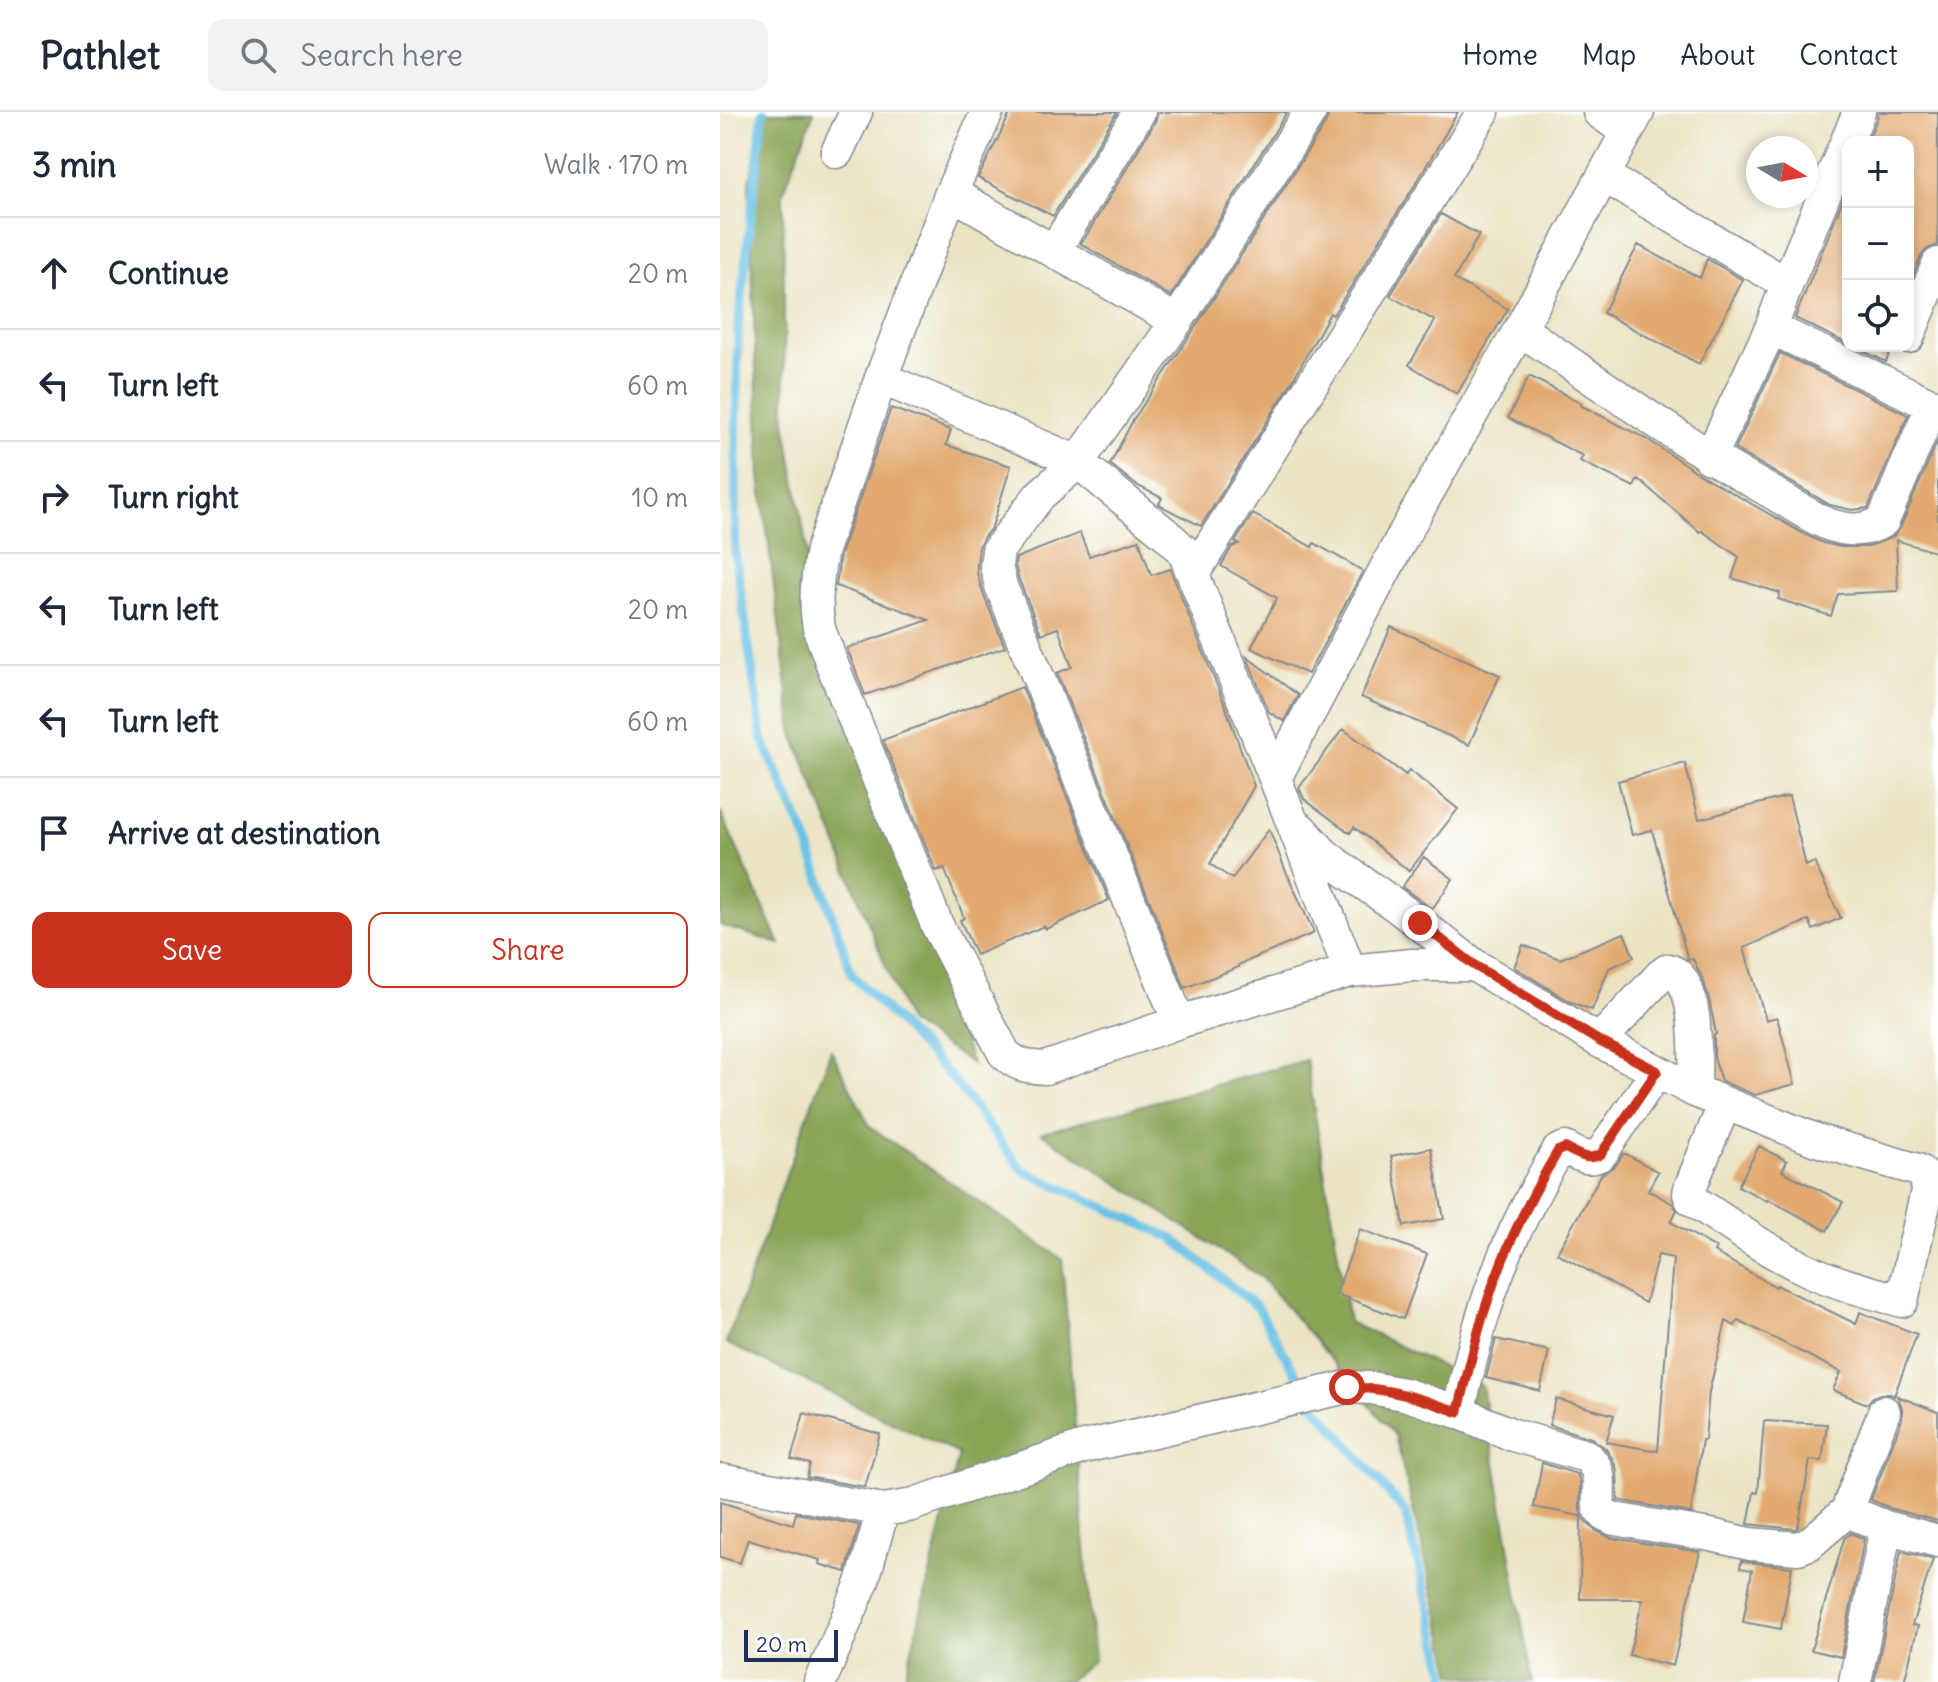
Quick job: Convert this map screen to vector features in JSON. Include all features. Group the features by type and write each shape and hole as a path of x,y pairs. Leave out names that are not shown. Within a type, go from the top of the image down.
{"street":[{"path":"837,152 856,112"},
{"path":"987,112 951,193 881,378 822,550 816,598 820,629 830,659 937,925 1004,1053 1013,1062 1045,1068 1179,1022 1350,971 1412,965 1474,965"},
{"path":"1054,251 1139,112"},
{"path":"1179,1022 1001,586 996,566 998,550 1040,495 1078,462 1177,321 1310,112"},
{"path":"1193,574 1483,112"},
{"path":"1275,778 1404,534 1632,122 1599,112"},
{"path":"1710,458 1771,328 1859,112"},
{"path":"1604,176 1787,284"},
{"path":"951,193 1177,321"},
{"path":"1914,322 1938,264"},
{"path":"1520,329 1710,458 1829,524 1852,530 1874,527 1883,521 1935,407 1771,328"},
{"path":"1889,384 1902,352"},
{"path":"881,378 1078,462 1183,550 1350,971"},
{"path":"1291,818 1324,854 1474,965 1599,1041 1695,1091 1725,1103 1816,1140 1918,1170 1926,1177 1927,1191 1902,1301 1809,1270 1770,1250 1691,1199 1690,1188 1725,1103"},
{"path":"1599,1041 1661,975 1668,970 1675,971 1683,979 1695,1026 1695,1091"},
{"path":"1458,1412 1485,1308 1534,1191 1558,1151 1565,1148 1587,1158 1601,1154 1657,1071"},
{"path":"720,1480 883,1510 908,1506 1084,1447 1347,1387 1371,1388 1404,1394 1513,1435 1586,1456 1599,1471 1599,1508 1614,1519 1750,1544 1798,1548 1809,1544 1847,1511 1884,1412"},
{"path":"820,1682 862,1583 883,1510"},
{"path":"1847,1511 1886,1527 1938,1541"},
{"path":"1855,1682 1886,1527"}],"green space":[{"path":"765,112 814,112 783,193 785,420 823,645 972,1064 908,1022 793,734 760,477 749,184"},
{"path":"720,811 780,944 720,925"},
{"path":"831,1050 870,1127 1062,1259 1094,1661 1067,1682 904,1682 959,1454 726,1343"},
{"path":"1306,1060 1349,1322 1482,1386 1532,1682 1453,1674 1395,1435 1261,1277 1041,1133"}],"building":[{"path":"1011,112 1117,112 1053,216 978,178"},
{"path":"1158,112 1287,112 1171,296 1081,244 1155,122"},
{"path":"1329,112 1458,112 1333,315 1330,313 1290,385 1201,526 1163,507 1159,504 1162,498 1136,485 1110,464 1133,420 1326,122"},
{"path":"1878,112 1938,112 1938,245 1927,249 1914,273 1914,136 1870,136"},
{"path":"1842,202 1842,341 1795,318"},
{"path":"1441,214 1479,235 1454,279 1508,309 1457,394 1409,365 1435,321 1390,296"},
{"path":"1638,245 1700,278 1707,259 1743,280 1699,364 1603,313"},
{"path":"1865,352 1890,352 1886,362"},
{"path":"1780,353 1908,415 1868,508 1852,510 1830,505 1735,449"},
{"path":"1529,376 1647,439 1701,475 1806,535 1841,547 1868,547 1893,537 1900,528 1938,440 1938,553 1896,540 1898,591 1838,594 1831,616 1778,599 1780,593 1732,578 1739,557 1700,532 1638,479 1634,487 1580,461 1583,456 1508,418"},
{"path":"891,408 951,430 946,445 1011,466 992,527 979,547 977,564 983,593 1005,647 865,695 847,648 929,620 836,586 840,555"},
{"path":"1253,514 1363,571 1308,674 1251,648 1277,598 1221,566 1232,547 1239,544 1235,542"},
{"path":"1080,533 1089,556 1139,540 1151,575 1170,569 1254,786 1210,864 1232,879 1269,829 1314,933 1185,988 1057,673 1072,667 1058,628 1041,634 1015,565 1016,558"},
{"path":"1391,627 1500,675 1469,745 1361,697"},
{"path":"1247,657 1298,695 1284,721 1269,712"},
{"path":"1022,687 1109,900 1046,929 1044,926 976,955 960,920 964,918 944,868 936,871 883,740"},
{"path":"1343,729 1406,775 1409,770 1458,809 1409,871 1354,827 1350,833 1304,799 1299,788"},
{"path":"1685,763 1699,819 1789,796 1806,866 1814,862 1841,918 1813,930 1809,920 1744,948 1766,1020 1777,1017 1795,1084 1755,1095 1721,1081 1714,1057 1716,1034 1709,999 1693,959 1688,960 1652,830 1632,835 1618,781"},
{"path":"1424,857 1453,879 1432,909 1402,887"},
{"path":"1624,933 1634,957 1609,968 1592,1010 1571,1002 1514,967 1523,945 1560,959"},
{"path":"1759,1146 1787,1161 1782,1171 1843,1202 1827,1231 1738,1186"},
{"path":"1431,1148 1444,1219 1404,1226 1391,1156"},
{"path":"1624,1153 1658,1172 1648,1190 1673,1204 1677,1210 1671,1222 1716,1248 1714,1252 1776,1287 1856,1324 1860,1312 1917,1334 1894,1396 1880,1394 1867,1404 1833,1390 1841,1372 1738,1320 1735,1326 1726,1321 1709,1392 1705,1440 1702,1440 1691,1513 1618,1500 1617,1470 1605,1448 1591,1438 1549,1425 1556,1399 1614,1415 1606,1442 1658,1451 1673,1258 1658,1255 1645,1303 1557,1253 1601,1175 1616,1165"},
{"path":"1360,1229 1427,1254 1403,1319 1336,1294"},
{"path":"1496,1339 1549,1351 1540,1391 1486,1378"},
{"path":"1897,1396 1938,1412 1938,1521 1871,1500 1902,1419"},
{"path":"804,1413 880,1434 865,1487 807,1477 810,1464 791,1459"},
{"path":"1764,1421 1827,1424 1822,1461 1810,1460 1798,1528 1795,1529 1748,1524 1754,1492 1758,1493"},
{"path":"1542,1463 1577,1474 1580,1481 1580,1510 1584,1520 1596,1531 1611,1538 1700,1552 1673,1666 1629,1655 1643,1599 1580,1599 1581,1516 1534,1507"},
{"path":"720,1502 793,1524 796,1513 859,1525 846,1572 819,1564 820,1560 748,1539 740,1563 720,1557"},
{"path":"1851,1533 1864,1539 1841,1657 1811,1650 1844,1539"},
{"path":"1901,1551 1933,1559 1912,1625 1918,1626 1904,1682 1874,1682"},
{"path":"1741,1561 1792,1567 1781,1629 1743,1622 1752,1570 1740,1568"}],"waterway":[{"path":"763,112 738,328 735,552 762,738 806,837 852,975 952,1078 1022,1170 1172,1238 1258,1308 1305,1390"},
{"path":"1313,1403 1405,1512 1448,1682"}],"route":[{"path":"1347,1387 1404,1394 1458,1412 1485,1308 1534,1191 1558,1151 1565,1148 1587,1158 1601,1154 1657,1071 1599,1041 1474,965 1420,923"}]}
